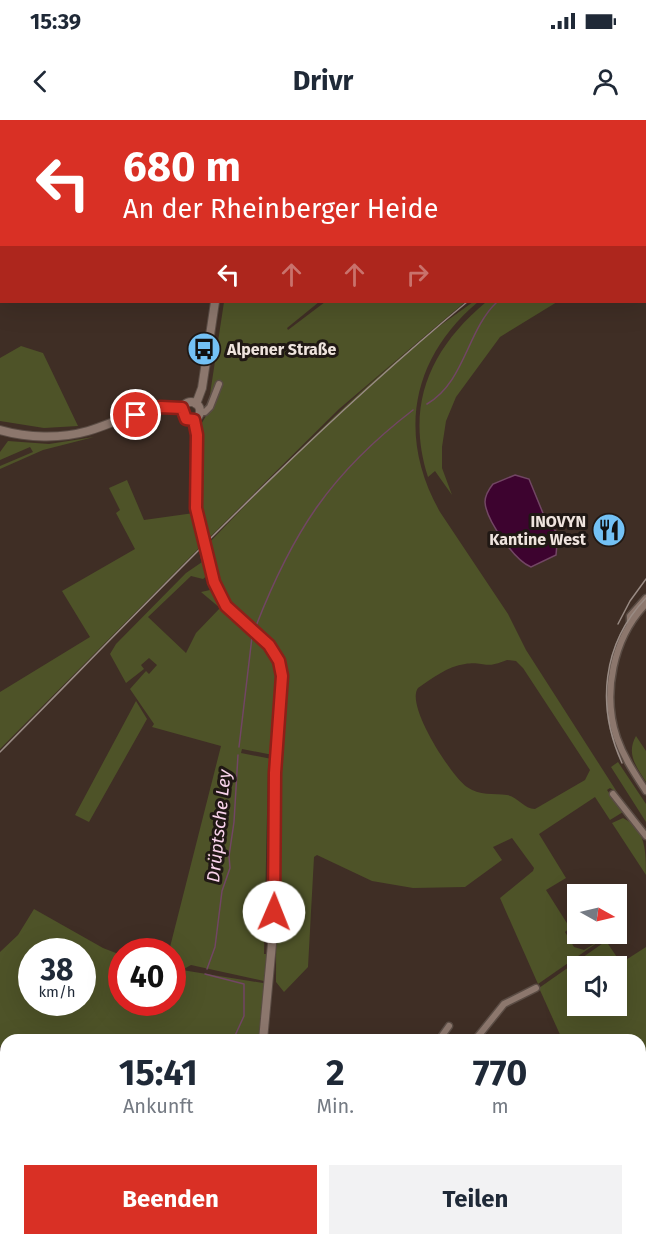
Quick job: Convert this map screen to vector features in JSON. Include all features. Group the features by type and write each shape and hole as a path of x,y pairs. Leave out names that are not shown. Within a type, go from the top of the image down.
{"street":[{"path":"200,412 196,404 202,388 215,303"},
{"path":"200,412 206,412 210,407 219,384"},
{"path":"0,430 33,436 73,434 156,408 182,408 187,403 196,404"},
{"path":"182,408 186,419 194,420"},
{"path":"200,412 194,420 197,435 196,508 214,582 226,606 269,645 279,661 282,676 275,773 273,933 264,1034"},
{"path":"630,624 630,616 646,598"},
{"path":"646,604 630,624 615,659 610,704 616,737 625,759 646,791"},
{"path":"613,794 646,836"},
{"path":"480,1034 504,1004 536,988"},
{"path":"443,1034 449,1026"}],"green space":[{"path":"224,303 318,303 287,328 288,330 324,303 464,303 339,409 206,541 199,515 198,457 199,428 207,414"},
{"path":"472,303 477,303 455,324 438,348 425,373 418,400 415,427 418,455 440,512 508,614 526,650 617,792 610,788 607,790 623,812 610,820 595,797 539,834 566,878 546,890 567,923 565,932 567,944 584,950 595,944 578,956 567,956 567,964 538,984 500,898 534,868 512,838 493,847 502,860 465,887 413,888 372,881 317,855 314,857 308,967 284,992 276,982 279,758 287,698 286,674 284,663 275,646 239,615 227,601 216,578 207,545 270,480 368,386 437,328","holes":["507,660 516,661 523,668 590,770 585,780 535,809 507,795 476,792 460,780 432,740 418,709 416,697 418,688 452,667 465,664 488,665"]},
{"path":"485,303 555,303 500,337 456,397 446,421 442,447 442,468 452,495 435,471 428,477 419,426 421,402 427,380 450,339"},
{"path":"21,346 43,353 78,426 44,428 0,421 0,358"},
{"path":"94,437 43,450 0,469 0,466 33,452 30,447 0,460 0,452 8,441 49,444"},
{"path":"127,480 144,520 194,513 202,545 0,749 0,692 90,637 62,591 135,549 116,513 120,510 109,488"},
{"path":"205,560 209,574 203,579 191,576 148,617 186,653 196,633 220,608 201,592 210,590 222,607 272,656 279,679 273,755 242,749 241,753 272,759 268,768 264,954 268,954 264,981 191,965 186,968 186,938 172,938 221,746 152,727 154,724 130,689 146,671 149,674 157,665 149,658 141,665 144,669 126,683 110,654 116,644 186,573"},
{"path":"136,701 147,719 89,822 75,815"},
{"path":"636,736 646,751 646,782 632,754"},
{"path":"618,762 646,804 646,822 611,767"},
{"path":"623,818 636,828 643,842 646,875 612,823"},
{"path":"34,909 85,938 18,938 18,1016 96,1016 96,944 108,950 108,1016 186,1016 186,971 269,984 264,1034 0,1034 0,952 18,935"},
{"path":"602,944 608,944 616,956 585,956"},
{"path":"646,947 646,1034 560,1034 539,988 567,968 567,1016 627,1016 627,959"}],"shaded area":[{"path":"515,475 529,479 547,523 558,533 556,555 531,567 517,557 502,539 490,519 485,502 486,495 493,484"}],"waterway":[{"name":"Drüptsche Ley","path":"427,404 450,383 479,327 496,303"},
{"name":"Drüptsche Ley","path":"256,626 285,561 318,506 359,457 413,410"},
{"name":"Drüptsche Ley","path":"239,747 252,637"},
{"name":"Drüptsche Ley","path":"207,969 215,947 222,891 230,868 229,856 234,822 238,755"},
{"name":"Drüptsche Ley","path":"205,974 244,984 244,1016 236,1034"}],"railway":[{"path":"0,752 286,464 405,355 466,303"},
{"path":"618,624 630,601 646,579"},
{"path":"622,763 609,720 608,676 612,655 620,635 631,616 646,598"}],"place":[{"name":"Alpener Straße","path":"204,349"},
{"name":"INOVYN Kantine West","path":"609,530"}],"route":[{"path":"136,415 165,406 182,408 183,417 194,420 197,435 196,508 217,591 226,606 269,645 279,661 282,698 275,773 274,912"}]}
